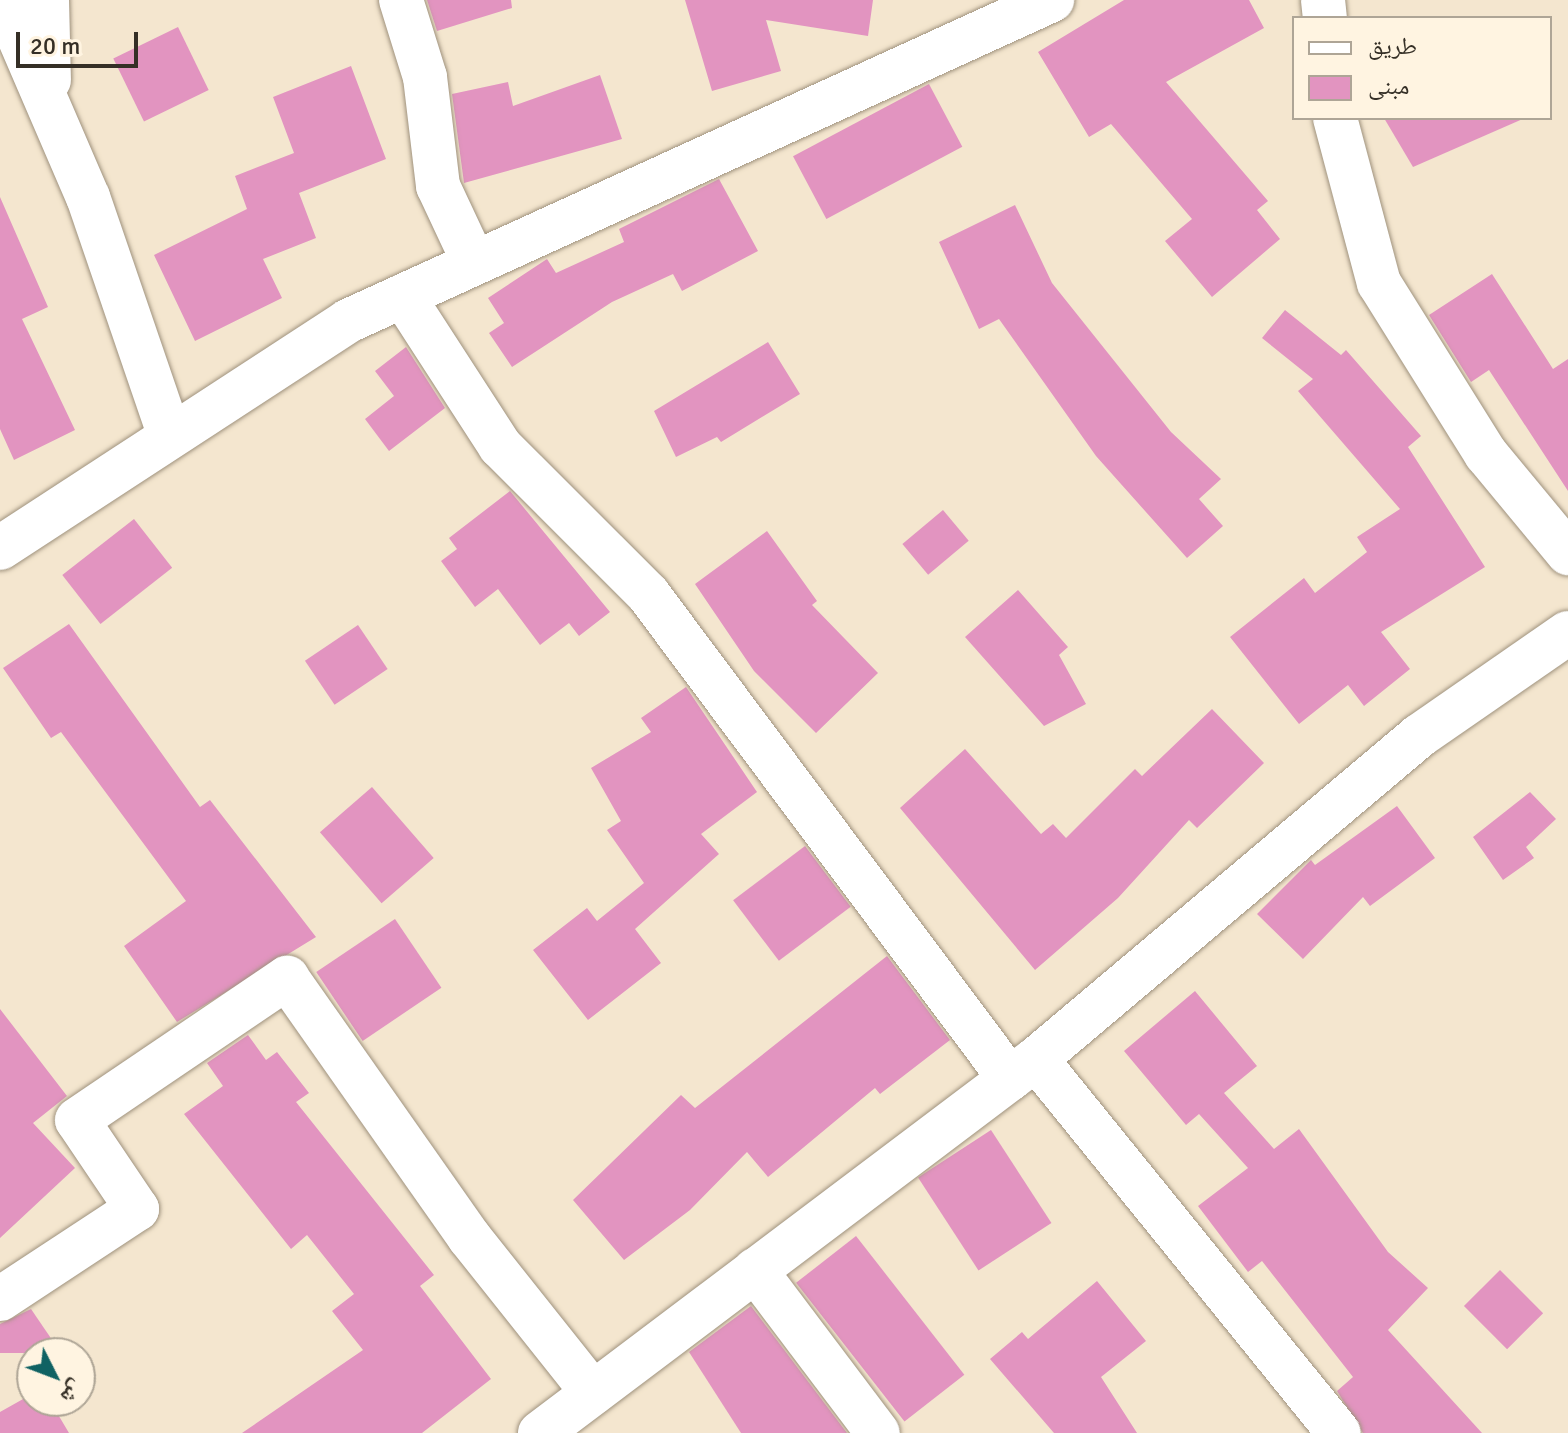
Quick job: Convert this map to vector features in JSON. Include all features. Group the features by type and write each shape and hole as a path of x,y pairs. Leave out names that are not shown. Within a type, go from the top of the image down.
{"street":[{"path":"3,0 50,98 169,433"},
{"path":"47,0 50,98"},
{"path":"401,0 425,77 438,186 474,263"},
{"path":"0,548 169,433 309,344 474,263 1052,0"},
{"path":"1336,120 1379,283 1486,454 1568,553"},
{"path":"403,296 500,446 648,594 1023,1069 1339,1433"},
{"path":"540,1433 1023,1069 1419,736 1568,633"},
{"path":"0,1299 137,1209 77,1120 287,978 469,1237 593,1393"},
{"path":"755,1270 878,1433"}],"building":[{"path":"427,0 511,0 512,8 437,31"},
{"path":"685,0 873,0 868,36 766,20 781,71 712,91"},
{"path":"1124,0 1249,0 1264,28 1166,82 1268,201 1257,210 1280,239 1212,297 1165,241 1192,219 1111,124 1089,137 1038,52"},
{"path":"178,27 209,90 144,121 113,59"},
{"path":"351,66 386,159 299,193 316,238 263,259 282,298 195,341 154,255 247,209 235,176 294,153 273,97"},
{"path":"600,75 622,139 464,183 452,94 508,82 513,106"},
{"path":"929,84 962,147 826,219 793,156"},
{"path":"1385,120 1520,120 1413,167"},
{"path":"719,179 758,251 682,291 673,274 612,302 512,367 489,333 504,323 488,298 547,259 556,273 624,242 619,229"},
{"path":"0,197 48,307 22,319 75,430 14,460 0,429"},
{"path":"1015,205 1052,283 1171,432 1221,479 1199,499 1223,526 1187,558 1096,456 999,319 979,329 939,242"},
{"path":"1492,274 1553,369 1568,359 1568,491 1489,370 1471,382 1429,315"},
{"path":"1285,310 1341,355 1346,350 1421,436 1408,447 1485,567 1381,632 1410,669 1364,706 1348,685 1299,724 1230,637 1304,578 1315,593 1367,552 1357,537 1400,509 1298,391 1313,379 1262,338"},
{"path":"768,342 800,394 721,442 717,437 676,457 654,411"},
{"path":"406,347 445,408 389,451 365,419 394,396 375,371"},
{"path":"510,491 610,612 579,636 569,623 540,645 498,589 475,607 441,561 457,549 449,538"},
{"path":"943,510 969,541 928,575 902,544"},
{"path":"134,519 172,568 100,624 62,575"},
{"path":"767,531 817,601 812,605 878,673 816,733 754,671 695,584"},
{"path":"1018,590 1068,647 1059,655 1086,704 1044,726 965,637"},
{"path":"69,624 200,807 210,800 316,937 177,1022 124,946 186,901 61,732 51,738 3,668"},
{"path":"358,625 388,669 335,705 305,661"},
{"path":"686,687 757,792 701,834 719,854 635,929 661,963 588,1020 533,950 587,908 597,921 644,883 607,830 621,821 591,768 651,732 641,718"},
{"path":"1212,709 1264,763 1197,828 1189,820 1118,898 1035,970 900,808 965,749 1041,834 1053,824 1066,838 1135,769 1142,776"},
{"path":"372,787 434,858 382,903 320,832"},
{"path":"1530,792 1556,819 1526,847 1534,858 1503,880 1473,837"},
{"path":"1397,806 1435,858 1370,906 1363,897 1303,959 1257,914 1311,860 1315,865"},
{"path":"805,846 851,907 779,961 733,900"},
{"path":"395,919 441,988 363,1041 316,972"},
{"path":"887,956 950,1040 880,1094 875,1088 768,1177 747,1152 690,1210 624,1260 573,1200 681,1095 695,1108"},
{"path":"1195,991 1257,1066 1224,1093 1274,1149 1299,1129 1388,1252 1428,1288 1388,1330 1482,1433 1363,1433 1337,1391 1353,1377 1262,1261 1248,1272 1198,1206 1248,1168 1199,1114 1186,1125 1124,1051"},
{"path":"0,1009 67,1096 33,1123 75,1168 0,1238"},
{"path":"248,1035 266,1060 277,1052 309,1093 296,1102 434,1275 420,1286 491,1379 422,1433 242,1433 363,1350 332,1311 354,1294 307,1235 291,1249 184,1114 223,1086 207,1063"},
{"path":"991,1130 1051,1223 978,1270 918,1177"},
{"path":"856,1236 964,1375 904,1421 796,1283"},
{"path":"1500,1270 1543,1313 1507,1349 1464,1306"},
{"path":"1097,1281 1146,1341 1101,1377 1137,1433 1054,1433 990,1359 1022,1332 1028,1339"},
{"path":"751,1306 847,1433 741,1433 689,1352"},
{"path":"31,1309 50,1337 16,1337 16,1353 0,1353 0,1324"},
{"path":"16,1403 16,1417 60,1417 69,1433 0,1433 0,1412"}]}
